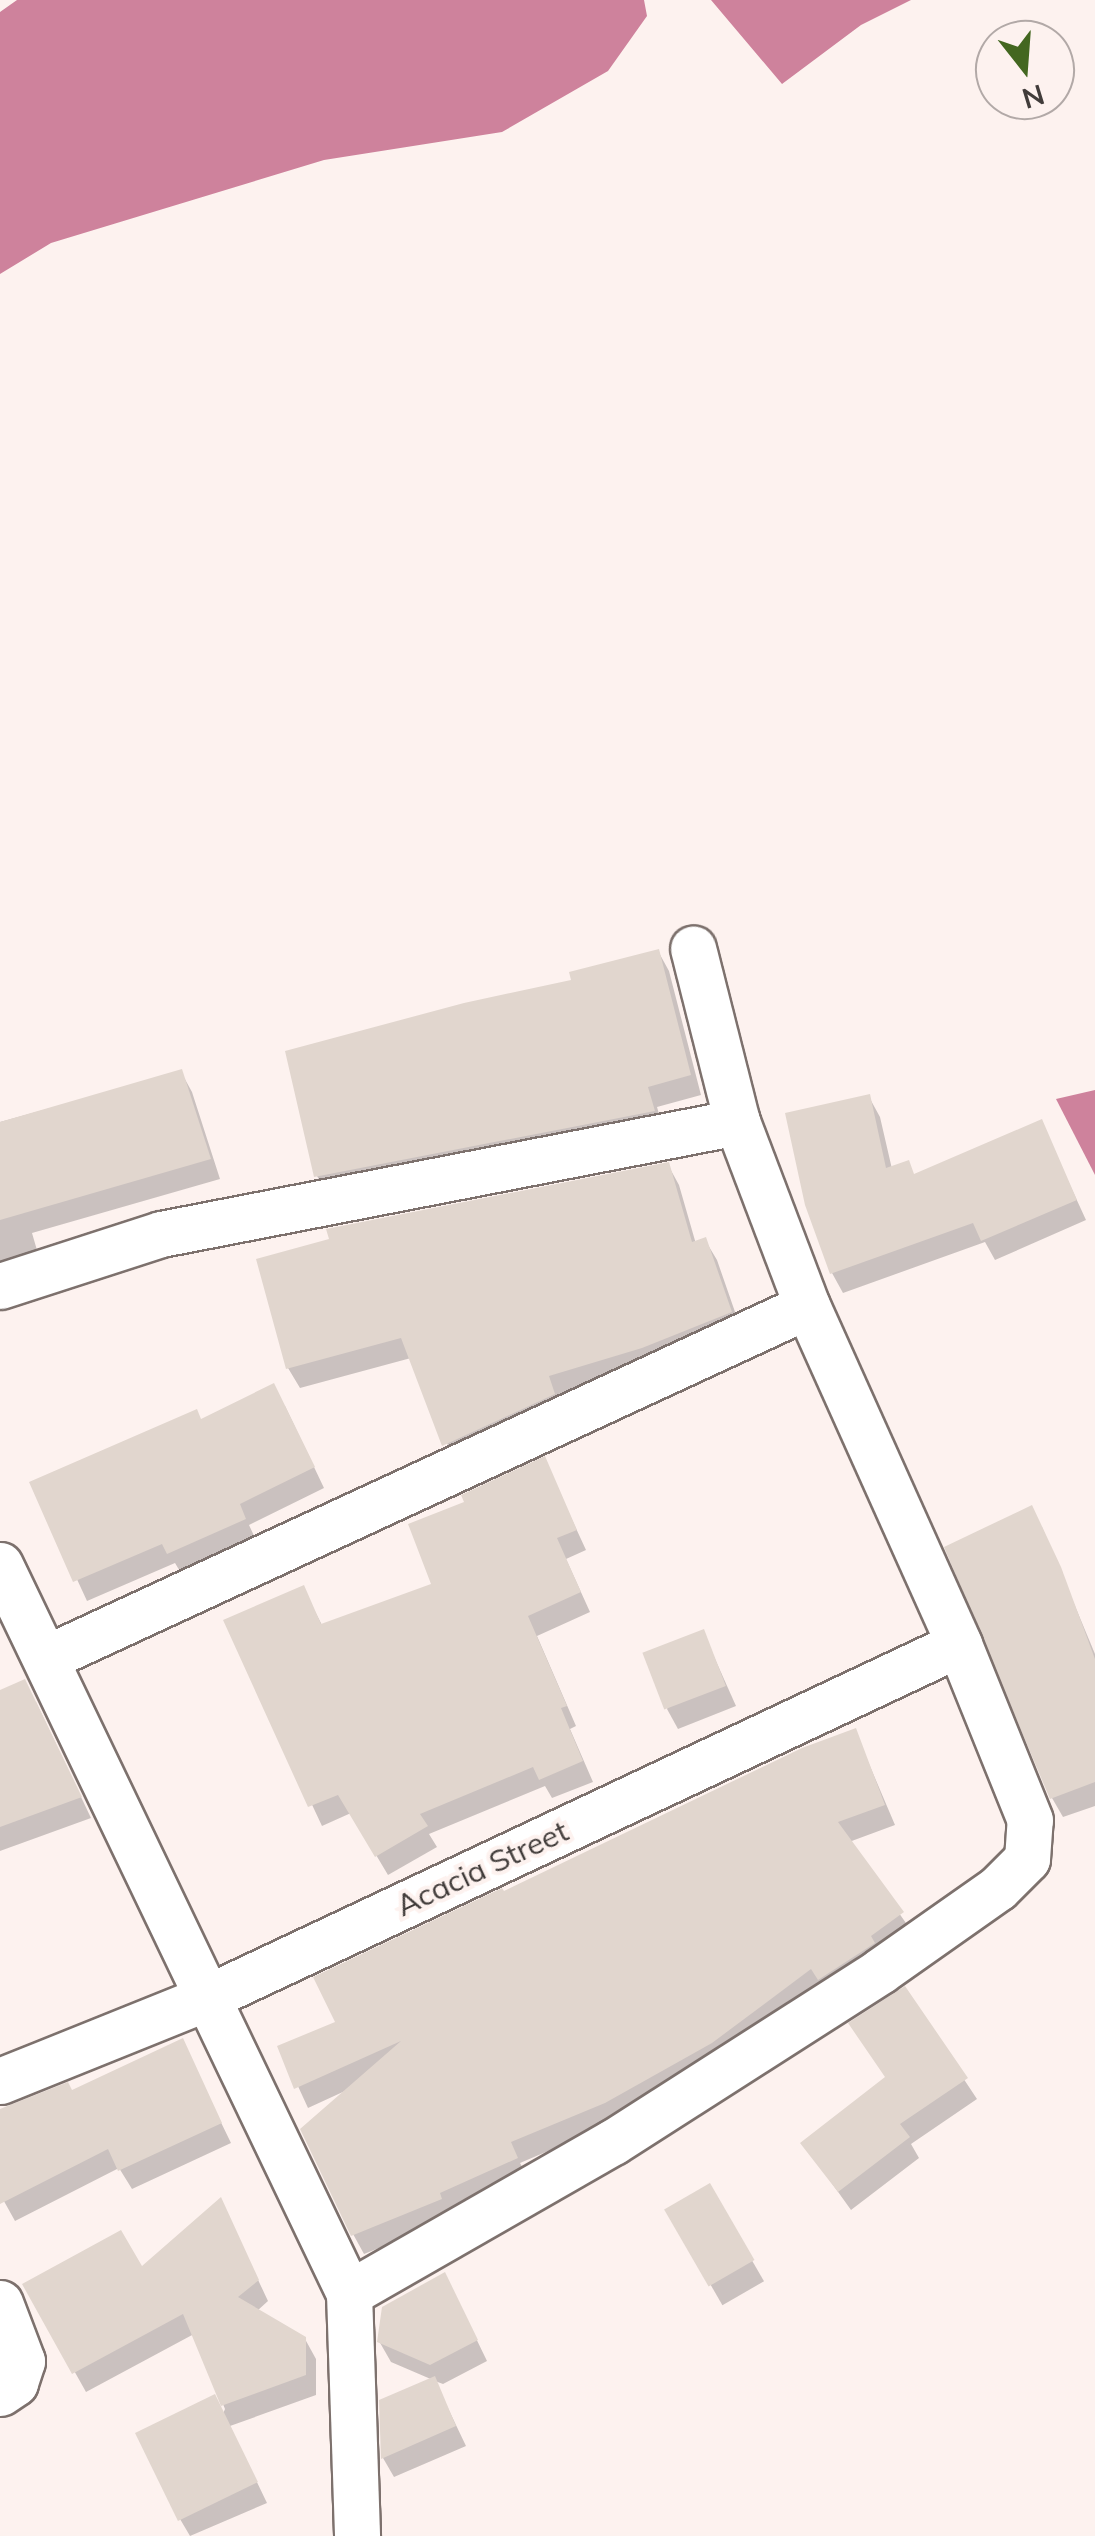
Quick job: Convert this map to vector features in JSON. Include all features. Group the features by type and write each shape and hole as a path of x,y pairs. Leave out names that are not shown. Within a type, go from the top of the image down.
{"street":[{"path":"349,2293 613,2142 880,1971 998,1888 1027,1859 1030,1820 960,1644 807,1306 737,1122 693,948"},
{"path":"0,1286 161,1234 737,1122"},
{"path":"46,1658 807,1306"},
{"path":"0,1565 204,1999 349,2293 357,2536"},
{"name":"Acacia Street","path":"0,2081 204,1999 960,1644"},
{"path":"0,2303 22,2361 15,2383 0,2393"}],"shaded area":[{"path":"17,0 644,0 647,16 608,71 502,132 324,160 51,243 0,274 0,12"},
{"path":"711,0 911,0 861,25 782,84"},
{"path":"1095,1090 1095,1175 1056,1099"}],"building":[{"path":"659,949 691,1075 648,1087 655,1111 314,1177 285,1051 464,1003 571,980 569,972"},
{"path":"182,1069 211,1159 0,1220 0,1122"},
{"path":"870,1094 886,1168 909,1160 914,1174 1042,1119 1077,1200 981,1241 973,1223 830,1274 805,1205 785,1113"},
{"path":"669,1162 692,1242 706,1237 732,1312 642,1348 549,1376 555,1394 442,1446 401,1338 286,1369 256,1259 329,1239 326,1229"},
{"path":"274,1383 315,1467 240,1504 246,1519 167,1554 162,1544 73,1582 29,1482 197,1409 201,1419"},
{"path":"545,1456 577,1530 557,1538 581,1592 528,1616 567,1706 561,1708 583,1761 539,1780 533,1767 420,1814 428,1826 375,1857 338,1795 308,1807 223,1620 304,1585 321,1624 431,1584 408,1524 464,1502 461,1495"},
{"path":"1032,1505 1061,1567 1095,1659 1095,1782 1050,1799 944,1547"},
{"path":"704,1629 726,1686 664,1710 642,1653"},
{"path":"25,1679 82,1797 0,1827 0,1690"},
{"path":"856,1728 885,1805 838,1822 904,1912 871,1936 875,1943 818,1980 811,1969 712,2043 605,2103 511,2142 518,2158 440,2193 442,2199 351,2236 300,2129 401,2041 294,2089 277,2046 335,2022 313,1977 502,1888 504,1891 802,1748"},
{"path":"905,1986 968,2078 900,2124 910,2137 838,2192 800,2143 885,2077 848,2023"},
{"path":"183,2038 222,2123 118,2171 108,2149 0,2204 0,2109 68,2082 72,2090"},
{"path":"710,2183 754,2260 709,2287 664,2210"},
{"path":"221,2197 259,2280 238,2297 306,2337 306,2375 221,2406 183,2314 72,2374 22,2284 121,2230 142,2266"},
{"path":"445,2272 478,2340 430,2365 377,2342 382,2307"},
{"path":"435,2376 456,2426 381,2459 379,2400"},
{"path":"215,2394 258,2482 178,2521 135,2433"}]}
